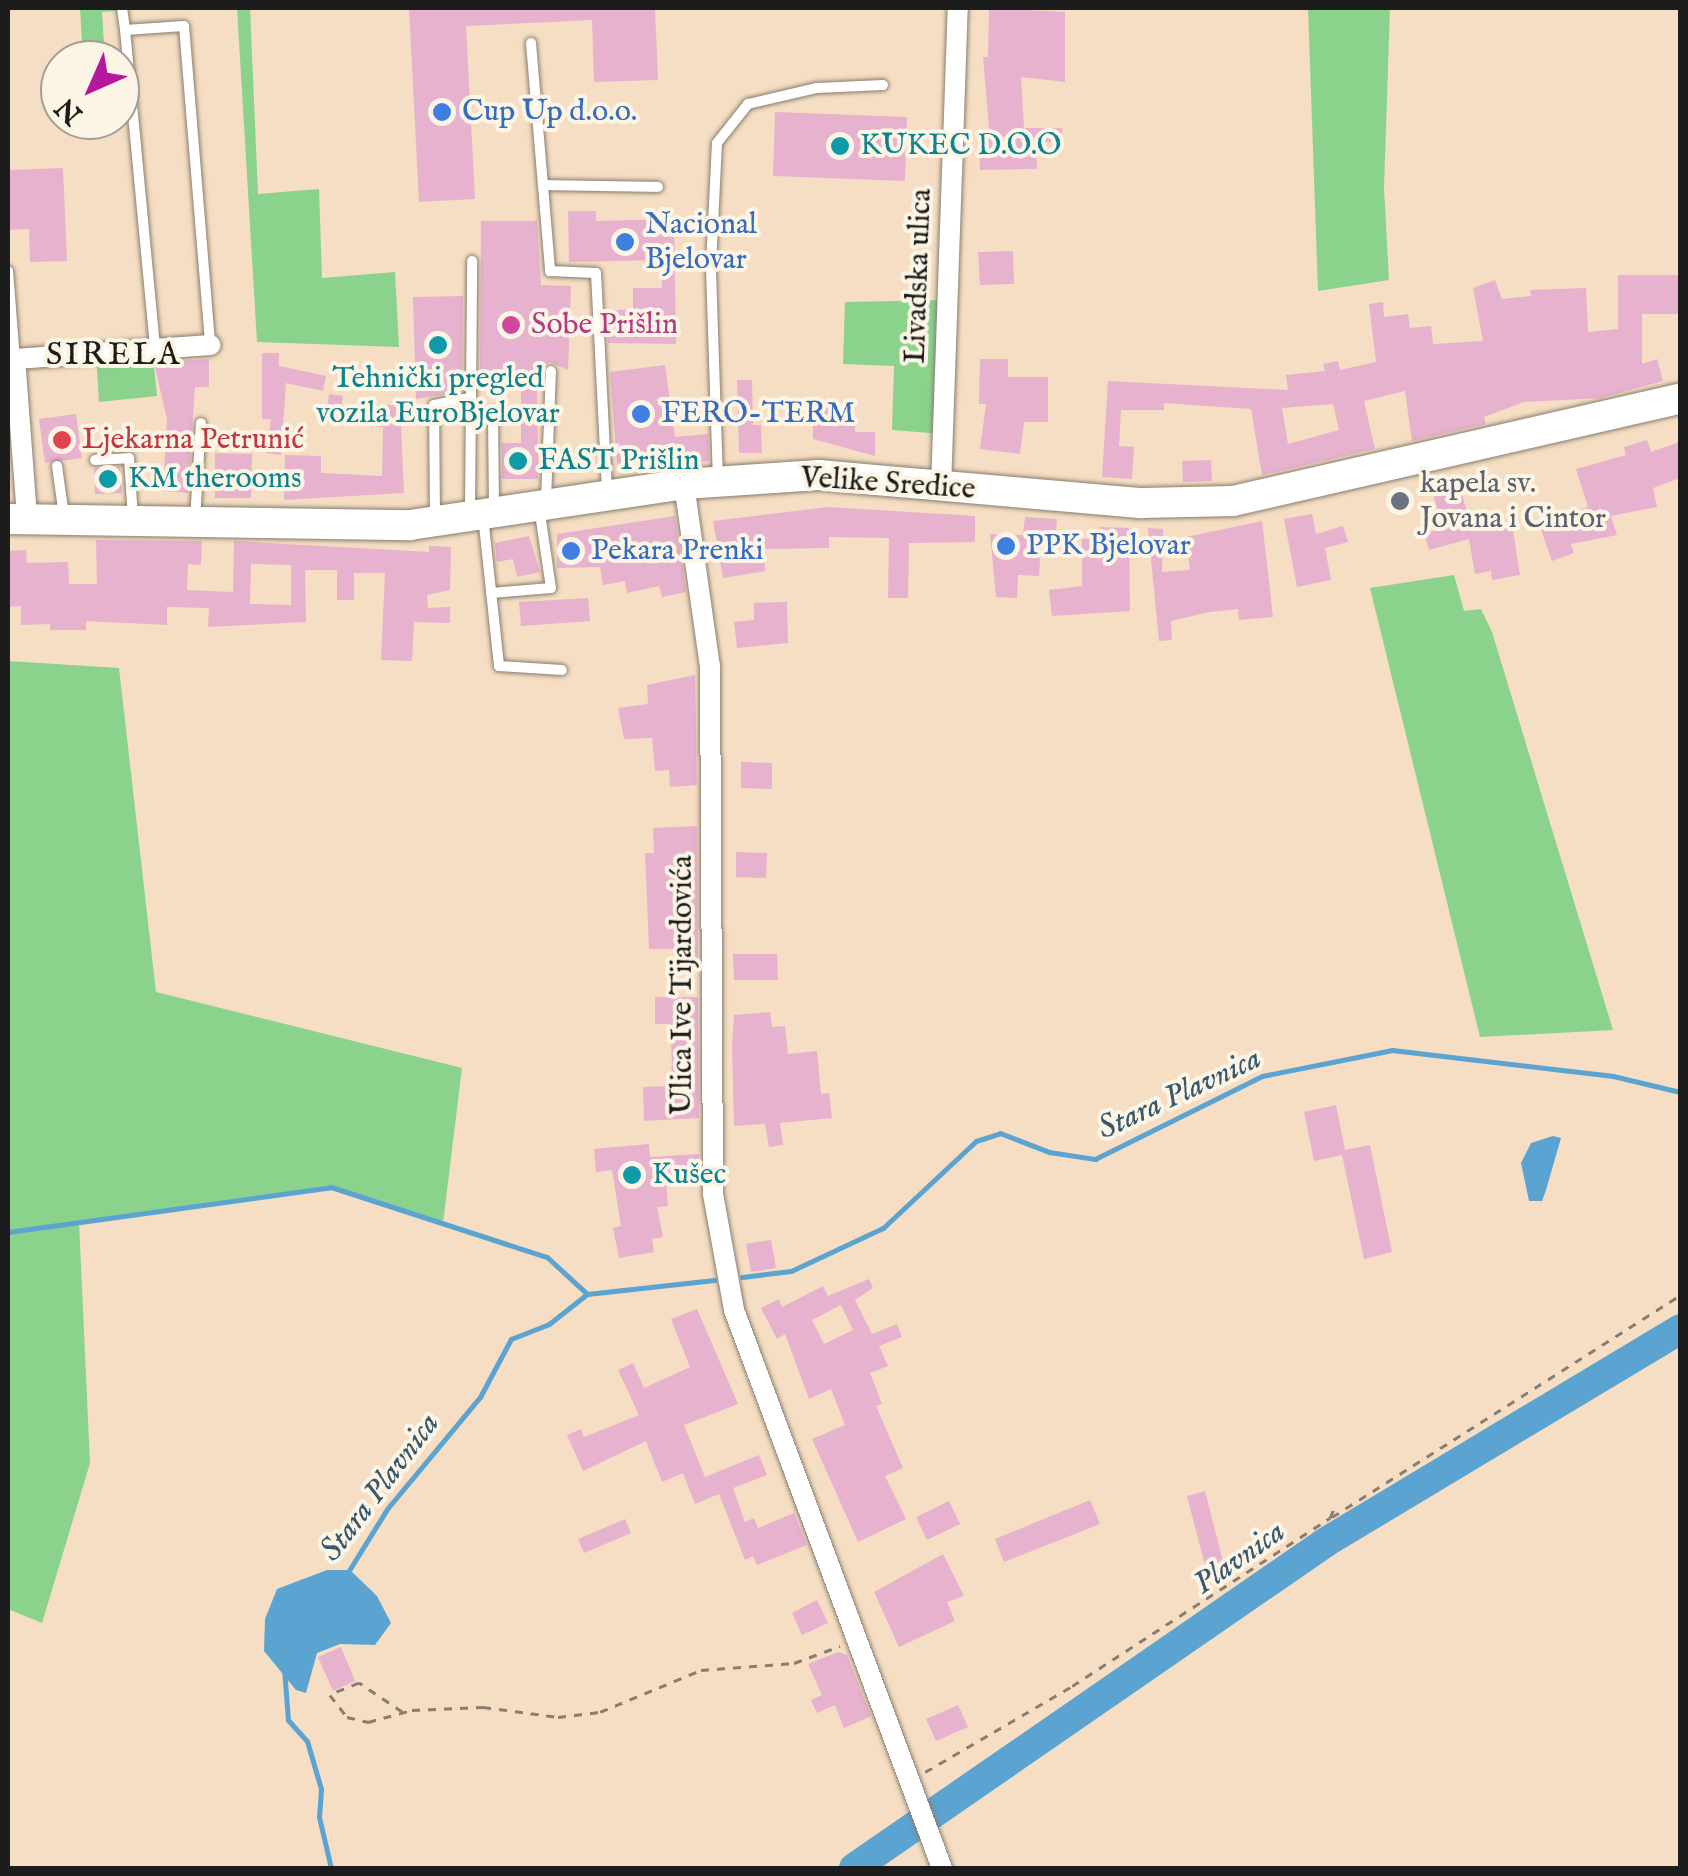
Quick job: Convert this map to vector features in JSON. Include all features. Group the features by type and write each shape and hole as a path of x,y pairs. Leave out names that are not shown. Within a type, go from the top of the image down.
{"main road":[{"name":"Velike Sredice","path":"17,518 436,522 684,484 819,475 1142,503 1233,501 1680,399"}],"street":[{"name":"Livadska ulica","path":"941,487 958,8"},
{"path":"15,359 210,345"},
{"name":"Velike Sredice","path":"15,359 17,518"},
{"name":"Ulica Ive Tijardovića","path":"684,484 710,666 712,1194 734,1310 914,1787 935,1859"}],"lane":[{"path":"122,8 155,347"},
{"path":"125,30 184,26 210,345"},
{"path":"531,43 550,271 596,273 608,496"},
{"path":"718,482 710,265 718,142 748,104 818,88 882,85"},
{"path":"544,184 658,187"},
{"path":"472,260 471,398 499,666 562,670"},
{"path":"8,272 15,359"},
{"path":"491,592 551,588 542,506 551,371"},
{"path":"436,522 434,405 471,398"},
{"path":"482,515 493,412"},
{"path":"195,521 201,423"},
{"path":"96,460 128,458 133,519"},
{"path":"56,466 64,517"}],"path":[{"path":"914,1787 1680,1294"},
{"path":"1330,1518 1334,1508"},
{"path":"402,1712 359,1684 330,1695 347,1717 368,1722 402,1712 483,1707 558,1716 600,1712 701,1670 794,1663 856,1640"},
{"path":"914,1787 916,1762"}],"green space":[{"path":"80,8 156,8 102,12 104,40 82,40"},
{"path":"237,8 250,8 258,194 319,189 322,278 395,272 399,347 257,342"},
{"path":"1308,8 1390,8 1384,188 1389,280 1318,291"},
{"path":"948,300 943,434 892,430 894,366 843,364 845,302"},
{"path":"152,347 157,396 99,402 96,352"},
{"path":"1454,575 1464,611 1481,609 1492,632 1613,1030 1480,1037 1370,588"},
{"path":"8,661 119,668 156,992 462,1068 443,1223 331,1187 79,1221 90,1463 42,1623 8,1609"}],"water":[{"path":"1553,1136 1561,1138 1542,1201 1529,1201 1521,1163 1531,1143"},
{"path":"327,1570 350,1570 377,1596 391,1623 375,1645 340,1644 317,1653 306,1693 296,1690 264,1651 265,1619 277,1589"}],"building":[{"name":"Cup Up d.o.o.","path":"409,8 655,8 658,80 594,82 592,20 466,26 475,199 419,202"},
{"path":"989,8 1065,12 1065,82 1021,77 1024,128 1062,128 1062,142 1036,142 1037,169 980,170 979,139 990,139 983,57 988,57"},
{"name":"KUKEC D.O.O","path":"775,112 907,117 905,181 773,176"},
{"path":"63,168 67,261 30,262 29,229 9,230 8,170"},
{"path":"568,211 596,211 596,221 674,219 676,344 608,343 607,310 633,310 633,288 662,288 661,260 569,262"},
{"name":"Sobe Prišlin","path":"481,221 537,221 541,285 571,286 568,370 550,362 537,369 538,479 502,479 502,443 521,443 521,380 480,381"},
{"path":"1013,251 1014,284 980,285 978,252"},
{"path":"1618,275 1680,275 1680,314 1642,314 1642,364 1657,359 1663,381 1601,398 1524,402 1484,417 1486,424 1412,441 1405,391 1364,401 1375,449 1262,475 1251,409 1164,403 1164,410 1121,410 1119,446 1134,447 1132,479 1102,477 1108,381 1288,390 1286,375 1325,371 1323,364 1338,361 1340,370 1376,362 1369,304 1383,302 1384,317 1408,314 1410,328 1431,326 1433,344 1483,341 1473,288 1495,280 1502,299 1531,296 1530,290 1586,288 1588,332 1618,329","holes":["1333,404 1339,430 1288,444 1282,408"]},
{"name":"Tehnički pregled vozila EuroBjelovar","path":"463,296 462,391 416,399 413,297"},
{"path":"262,353 279,353 279,366 326,376 323,391 286,383 281,455 266,453 271,419 262,419"},
{"path":"209,359 209,387 195,387 188,493 163,491 167,419 154,363"},
{"path":"980,359 1008,359 1008,377 1048,377 1048,422 1024,422 1020,454 980,449 986,404 979,404"},
{"name":"FERO-TERM","path":"665,365 675,437 708,434 709,461 684,464 683,455 617,464 610,372"},
{"path":"737,380 752,380 753,425 761,425 762,453 739,453"},
{"path":"329,394 343,396 342,405 400,405 404,493 284,500 285,455 321,456 321,473 382,476 383,427 325,422"},
{"path":"813,405 830,406 830,415 855,416 855,432 875,432 875,456 813,439"},
{"path":"76,414 82,458 45,463 39,419"},
{"path":"1647,440 1651,452 1680,442 1680,478 1653,488 1657,507 1611,516 1617,535 1571,544 1574,553 1552,561 1539,524 1588,507 1576,469 1626,455 1624,447"},
{"path":"215,453 252,454 251,498 215,498"},
{"path":"1211,460 1212,481 1183,482 1182,461"},
{"name":"KM therooms","path":"120,467 122,493 95,494 94,468"},
{"path":"1460,487 1472,530 1512,524 1520,575 1492,580 1491,571 1475,574 1469,539 1429,550 1424,533 1443,529 1433,494"},
{"path":"828,507 975,516 975,542 909,543 908,598 888,598 889,538 829,537 829,548 764,549 765,571 723,578 713,521"},
{"path":"1312,514 1316,534 1343,526 1348,542 1325,548 1331,580 1297,587 1284,519"},
{"path":"675,516 686,592 662,597 659,586 627,593 625,581 603,585 600,567 557,568 557,534"},
{"path":"1025,517 1057,519 1055,544 1041,543 1039,576 1018,575 1017,598 996,597 990,534 1023,535"},
{"path":"1262,521 1273,617 1239,620 1238,609 1209,612 1171,621 1172,640 1159,641 1148,528 1163,529 1162,572 1190,570 1186,537"},
{"path":"1099,527 1129,528 1130,611 1052,616 1049,590 1082,586 1082,539 1099,539"},
{"path":"529,536 540,572 517,577 513,559 497,562 495,543"},
{"path":"96,540 202,541 201,565 188,564 187,590 233,592 234,541 429,552 429,546 451,547 450,590 427,595 428,608 450,607 450,623 414,622 412,661 381,660 385,573 354,573 354,600 337,600 337,570 305,570 306,622 208,627 209,608 167,607 167,625 86,621 86,630 50,630 50,624 21,625 21,606 8,607 8,551 26,550 27,563 68,562 69,584 97,584","holes":["251,564 291,565 291,605 250,604"]},
{"path":"588,598 590,621 521,626 519,602"},
{"path":"787,602 788,643 737,648 734,622 754,620 754,603"},
{"path":"695,675 697,785 670,787 669,770 655,771 652,738 624,739 618,708 648,704 647,685"},
{"path":"741,762 772,763 772,789 741,788"},
{"path":"697,826 698,970 675,971 674,949 649,949 645,853 654,853 653,828"},
{"path":"736,852 767,853 766,878 736,877"},
{"path":"733,954 777,954 778,980 734,980"},
{"path":"655,997 698,997 699,1118 644,1121 643,1087 670,1086 670,1024 655,1024"},
{"path":"770,1012 772,1027 785,1026 788,1054 817,1051 821,1094 829,1093 832,1118 780,1123 783,1145 769,1147 765,1124 734,1126 732,1046 734,1015"},
{"path":"1336,1105 1345,1150 1370,1145 1392,1252 1364,1259 1342,1155 1314,1161 1304,1112"},
{"path":"649,1144 650,1157 699,1154 699,1178 666,1181 668,1206 657,1207 663,1237 652,1239 654,1252 619,1258 613,1228 621,1226 612,1170 596,1172 594,1149"},
{"path":"771,1240 776,1268 751,1272 746,1244"},
{"path":"869,1279 873,1288 855,1300 872,1334 897,1324 902,1337 879,1346 888,1366 870,1373 882,1404 876,1406 903,1468 885,1476 906,1519 858,1542 812,1439 845,1425 831,1389 809,1399 785,1334 777,1339 761,1308 779,1299 782,1307 823,1286 828,1296","holes":["841,1305 853,1330 824,1344 812,1320"]},
{"path":"697,1309 738,1404 684,1425 705,1477 759,1455 767,1475 733,1488 745,1522 754,1518 758,1528 794,1513 807,1545 757,1565 753,1556 745,1560 719,1494 695,1504 683,1473 662,1482 646,1441 583,1471 567,1435 581,1429 584,1437 639,1415 618,1370 633,1363 644,1388 690,1367 671,1319"},
{"path":"1205,1491 1225,1569 1207,1573 1187,1496"},
{"path":"1090,1500 1100,1524 1004,1562 995,1539"},
{"path":"949,1501 960,1524 927,1540 916,1517"},
{"path":"625,1519 631,1533 584,1553 578,1539"},
{"path":"943,1554 964,1596 947,1602 955,1621 899,1647 874,1592"},
{"path":"817,1600 828,1623 802,1635 792,1613"},
{"path":"341,1647 355,1681 333,1691 318,1657"},
{"path":"838,1652 847,1655 871,1716 844,1728 835,1705 817,1713 811,1700 822,1695 808,1664"},
{"path":"958,1705 968,1727 936,1741 926,1719"}],"waterway":[{"name":"Stara Plavnica","path":"742,1277 791,1271 883,1228 976,1141 1000,1133 1049,1152 1095,1159 1262,1076 1392,1050 1613,1076 1680,1092"},
{"path":"8,1232 331,1187 547,1257 586,1293"},
{"name":"Stara Plavnica","path":"348,1572 387,1509 480,1397 511,1339 549,1324 587,1294 714,1280"},
{"name":"Plavnica","path":"854,1868 1326,1542 1680,1329"},
{"name":"Stara Plavnica","path":"284,1668 288,1720 307,1741 321,1789 319,1817 331,1868"}],"place":[{"name":"Cup Up d.o.o.","path":"442,112"},
{"name":"KUKEC D.O.O","path":"840,146"},
{"name":"Nacional Bjelovar","path":"625,242"},
{"name":"Sobe Prišlin","path":"511,325"},
{"name":"Tehnički pregled vozila EuroBjelovar","path":"438,345"},
{"name":"FERO-TERM","path":"641,414"},
{"name":"Ljekarna Petrunić","path":"62,440"},
{"name":"FAST Prišlin","path":"518,461"},
{"name":"KM therooms","path":"108,479"},
{"name":"kapela sv. Jovana i Cintor","path":"1400,501"},
{"name":"PPK Bjelovar","path":"1006,546"},
{"name":"Pekara Prenki","path":"571,551"},
{"name":"Kušec","path":"632,1175"}],"district":[{"name":"SIRELA","path":"114,356"}]}
